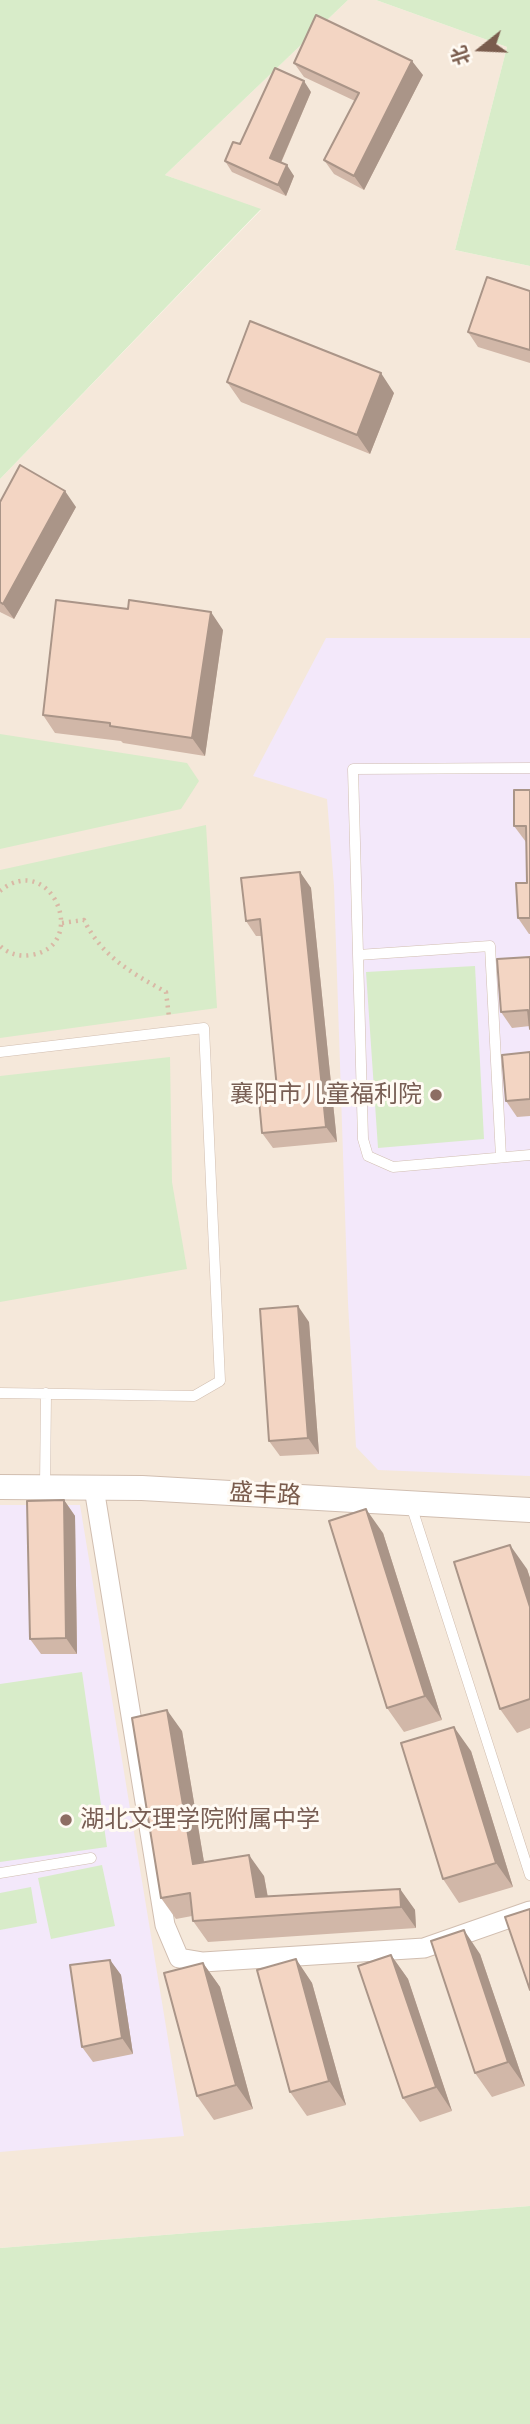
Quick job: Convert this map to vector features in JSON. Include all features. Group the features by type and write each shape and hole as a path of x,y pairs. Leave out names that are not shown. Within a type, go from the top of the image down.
{"street":[{"name":"盛丰路","path":"0,1487 94,1488 530,1510"},
{"path":"94,1488 165,1925 179,1958 202,1962 424,1948 530,1912"}],"lane":[{"path":"530,768 353,769 363,1139 368,1156 393,1167 530,1155"},
{"path":"358,955 490,946 501,1157"},
{"path":"0,1052 204,1028 220,1381 194,1396 0,1393"},
{"path":"45,1487 46,1393"},
{"path":"410,1503 530,1874"},
{"path":"0,1873 91,1858"}],"path":[{"path":"0,891 14,883 26,881 38,884 49,890 57,899 62,923 53,943 36,954 14,955 0,946"},
{"path":"62,923 84,920 92,936 123,967 166,992 170,1032"}],"shaded area":[{"path":"348,0 376,0 507,47 455,250 530,266 530,2206 0,2248 0,479 261,210 165,175"},
{"name":"襄阳市儿童福利院","path":"326,638 530,638 530,1476 378,1470 356,1447 348,1303 334,886 327,799 253,776"},
{"name":"湖北文理学院附属中学","path":"0,1505 80,1505 184,2136 0,2152"}],"green space":[{"path":"0,0 348,0 165,175 261,209 0,479"},
{"path":"376,0 530,0 530,266 455,250 507,47"},
{"path":"0,734 187,763 199,781 181,809 0,849"},
{"path":"206,825 217,1008 0,1038 0,870"},
{"path":"475,966 484,1139 378,1148 366,972"},
{"path":"170,1057 172,1182 187,1269 0,1302 0,1076"},
{"path":"82,1672 107,1847 0,1862 0,1684"},
{"path":"102,1865 115,1926 51,1939 38,1878"},
{"path":"31,1887 37,1923 0,1930 0,1893"},
{"path":"530,2206 530,2424 0,2424 0,2248"}],"building":[{"path":"316,15 412,61 354,176 324,160 359,93 294,63"},
{"path":"275,68 304,81 270,158 287,165 278,185 225,161 233,142 240,144"},
{"path":"487,277 530,291 530,350 468,332"},
{"path":"250,321 381,373 357,435 227,382"},
{"path":"20,465 65,491 3,604 0,602 0,502"},
{"path":"56,600 128,609 129,600 211,612 192,738 110,726 110,723 43,715"},
{"path":"514,790 530,790 530,918 518,918 516,883 527,883 526,826 514,826"},
{"path":"300,872 326,1127 262,1133 259,1100 278,1098 260,919 246,921 241,878"},
{"path":"530,957 530,1029 528,1010 501,1012 497,959"},
{"path":"530,1052 530,1099 506,1101 502,1055"},
{"path":"298,1306 308,1438 269,1441 260,1309"},
{"path":"64,1500 66,1638 30,1639 27,1501"},
{"path":"366,1509 425,1696 387,1708 329,1521"},
{"path":"510,1545 530,1607 530,1699 500,1709 454,1562"},
{"path":"167,1710 193,1864 249,1855 256,1897 400,1889 401,1907 193,1921 190,1893 161,1898 132,1718"},
{"path":"454,1727 496,1863 443,1879 401,1743"},
{"path":"530,1909 530,1990 505,1917"},
{"path":"464,1930 508,2062 475,2073 431,1941"},
{"path":"391,1955 436,2087 403,2098 358,1966"},
{"path":"296,1959 329,2081 290,2092 257,1970"},
{"path":"110,1960 122,2038 82,2047 70,1965"},
{"path":"203,1963 236,2085 197,2096 164,1973"}],"place":[{"name":"襄阳市儿童福利院","path":"436,1095"},
{"name":"湖北文理学院附属中学","path":"66,1820"}]}
